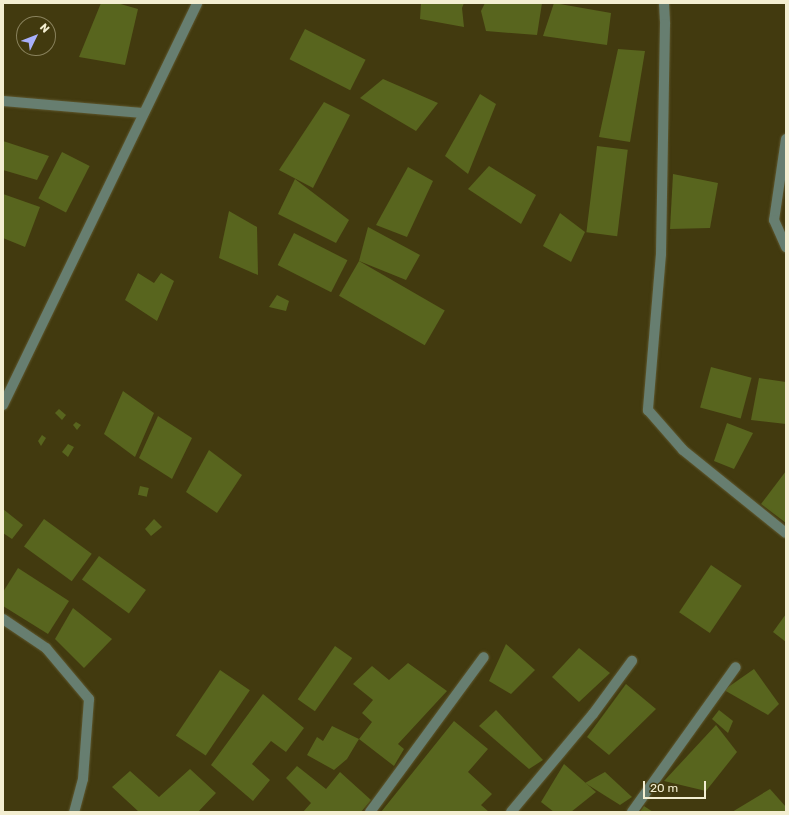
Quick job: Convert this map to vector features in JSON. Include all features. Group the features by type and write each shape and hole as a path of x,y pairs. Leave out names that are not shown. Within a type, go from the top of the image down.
{"street":[{"path":"3,405 142,113 197,3"},
{"path":"664,3 665,24 661,254 648,410 683,450 786,533"},
{"path":"3,101 142,113"},
{"path":"786,139 774,220 786,247"},
{"path":"3,618 46,648 88,699 83,779 74,812"},
{"path":"370,812 484,657"},
{"path":"511,812 592,714 632,661"},
{"path":"632,812 736,667"}],"building":[{"path":"101,3 117,3 138,9 125,65 79,57"},
{"path":"421,3 464,3 462,8 464,27 420,19"},
{"path":"485,3 542,3 537,35 486,31 481,11"},
{"path":"554,3 611,13 607,45 543,36"},
{"path":"305,29 366,60 350,90 290,59"},
{"path":"618,49 645,51 630,142 599,137"},
{"path":"383,79 438,103 416,131 360,98"},
{"path":"480,94 496,104 468,174 445,156"},
{"path":"324,102 350,115 313,188 279,170"},
{"path":"3,141 49,156 37,180 3,170"},
{"path":"597,146 628,150 617,236 586,232"},
{"path":"62,152 90,166 66,212 38,198"},
{"path":"489,166 536,195 521,224 468,189"},
{"path":"408,167 433,181 407,237 376,225"},
{"path":"673,174 718,183 710,228 670,229"},
{"path":"295,179 349,220 336,243 278,214"},
{"path":"3,194 40,207 25,247 3,238"},
{"path":"229,211 257,227 258,275 219,258"},
{"path":"560,213 585,232 571,262 543,246"},
{"path":"368,227 420,255 406,280 359,261"},
{"path":"294,233 347,260 331,292 278,265"},
{"path":"359,261 445,310 425,345 339,296"},
{"path":"138,273 154,283 161,273 174,281 157,321 125,300"},
{"path":"277,295 289,301 286,311 269,307"},
{"path":"711,367 752,378 741,418 700,408"},
{"path":"759,378 786,382 786,424 751,420"},
{"path":"123,391 154,413 135,457 104,434"},
{"path":"59,409 66,415 62,420 55,413"},
{"path":"158,416 192,438 172,479 139,458"},
{"path":"76,422 81,425 77,430 73,425"},
{"path":"727,423 753,433 734,469 714,461"},
{"path":"42,435 46,438 41,446 38,441"},
{"path":"68,444 74,447 68,457 62,452"},
{"path":"209,450 242,475 217,513 186,492"},
{"path":"786,471 786,523 761,504"},
{"path":"140,486 149,488 147,497 138,495"},
{"path":"3,509 23,525 12,539 3,533"},
{"path":"44,519 92,554 72,581 24,547"},
{"path":"154,519 162,527 151,536 145,529"},
{"path":"99,556 146,590 129,614 82,579"},
{"path":"711,565 742,586 710,633 679,612"},
{"path":"18,568 69,601 48,634 3,606 3,592"},
{"path":"73,608 112,639 84,668 55,639"},
{"path":"786,614 786,642 773,632"},
{"path":"506,644 535,670 511,694 489,681"},
{"path":"335,646 352,658 315,711 298,699"},
{"path":"579,648 610,673 579,702 552,677"},
{"path":"408,663 447,691 398,744 404,749 394,766 359,739 372,722 362,713 373,700 353,684 372,666 389,680"},
{"path":"754,669 779,704 768,715 724,690"},
{"path":"220,670 250,690 206,756 176,735"},
{"path":"626,684 656,709 609,755 587,737"},
{"path":"263,694 304,728 286,752 271,741 252,764 270,780 253,801 211,765"},
{"path":"496,710 543,760 529,769 479,726"},
{"path":"719,710 733,721 728,733 712,719"},
{"path":"454,721 488,749 468,772 492,794 481,805 489,812 381,812"},
{"path":"716,725 737,752 706,791 664,781"},
{"path":"332,726 359,739 347,759 334,770 307,755 317,737 323,741"},
{"path":"564,764 596,792 571,812 554,812 541,802"},
{"path":"297,766 326,789 340,772 371,800 361,812 303,812 311,803 286,778"},
{"path":"190,769 216,793 198,812 139,812 112,787 130,771 159,797"},
{"path":"605,772 632,797 620,805 585,783"},
{"path":"770,789 786,807 786,812 732,812"},
{"path":"644,806 653,812 640,812"}]}
